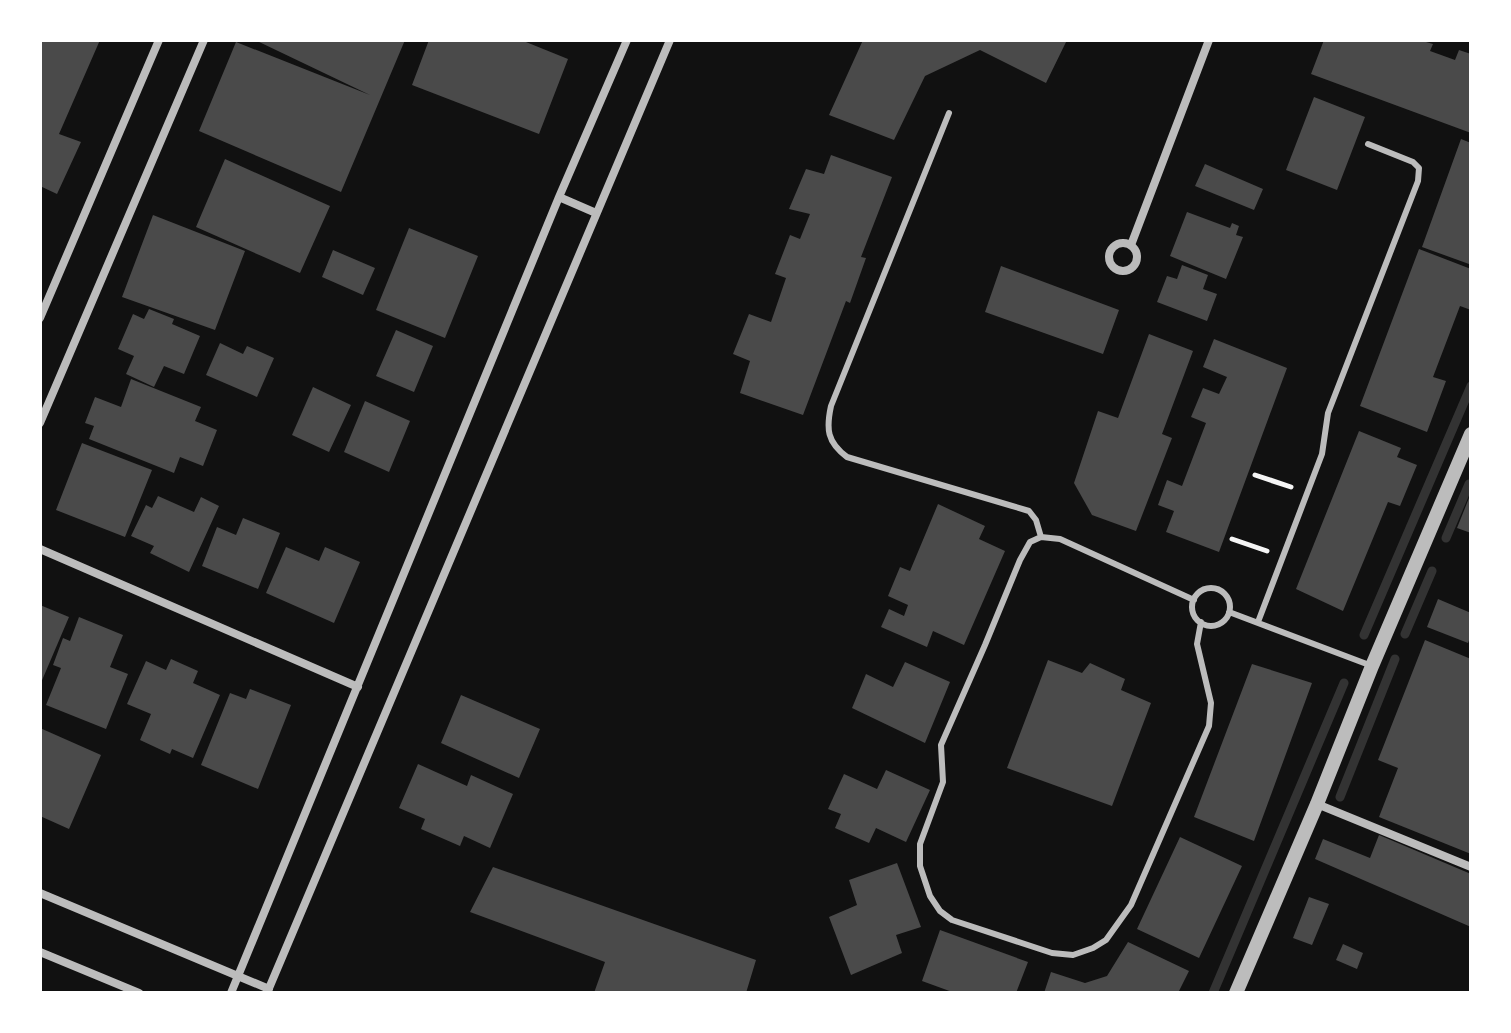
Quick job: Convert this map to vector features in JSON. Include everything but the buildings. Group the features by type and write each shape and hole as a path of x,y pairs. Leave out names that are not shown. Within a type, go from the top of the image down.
{"street":[{"path":"40,318 159,40"},
{"path":"40,423 204,40"},
{"path":"231,993 559,197 627,40"},
{"path":"40,893 268,991 670,40"},
{"path":"1131,245 1209,40"},
{"path":"559,197 596,213"},
{"path":"1236,993 1471,434"},
{"path":"40,549 358,687"},
{"path":"1317,804 1471,867"},
{"path":"40,952 139,993"}],"lane":[{"path":"949,113 831,406 828,432 833,445 847,457 1029,511 1036,520 1041,537"},
{"path":"1258,622 1322,454 1328,413 1418,181 1419,168 1413,162 1368,144"},
{"path":"1194,600 1060,539 1041,537 1030,542 941,745 943,782 920,844 920,866 930,896 940,911 952,920 1052,953 1073,955 1106,940 1131,905 1209,726 1211,703 1197,644 1201,622"},
{"path":"1218,589 1227,595 1230,606 1226,619 1212,625 1201,622 1194,615 1194,600 1200,591 1218,589"},
{"path":"1229,612 1372,666"}],"path":[{"path":"1255,475 1307,493"},
{"path":"1232,539 1283,557"}],"waterway":[{"path":"1364,635 1471,386"},
{"path":"1446,538 1469,484"},
{"path":"1405,634 1432,571"},
{"path":"1340,797 1395,659"},
{"path":"1213,993 1344,683"}]}
